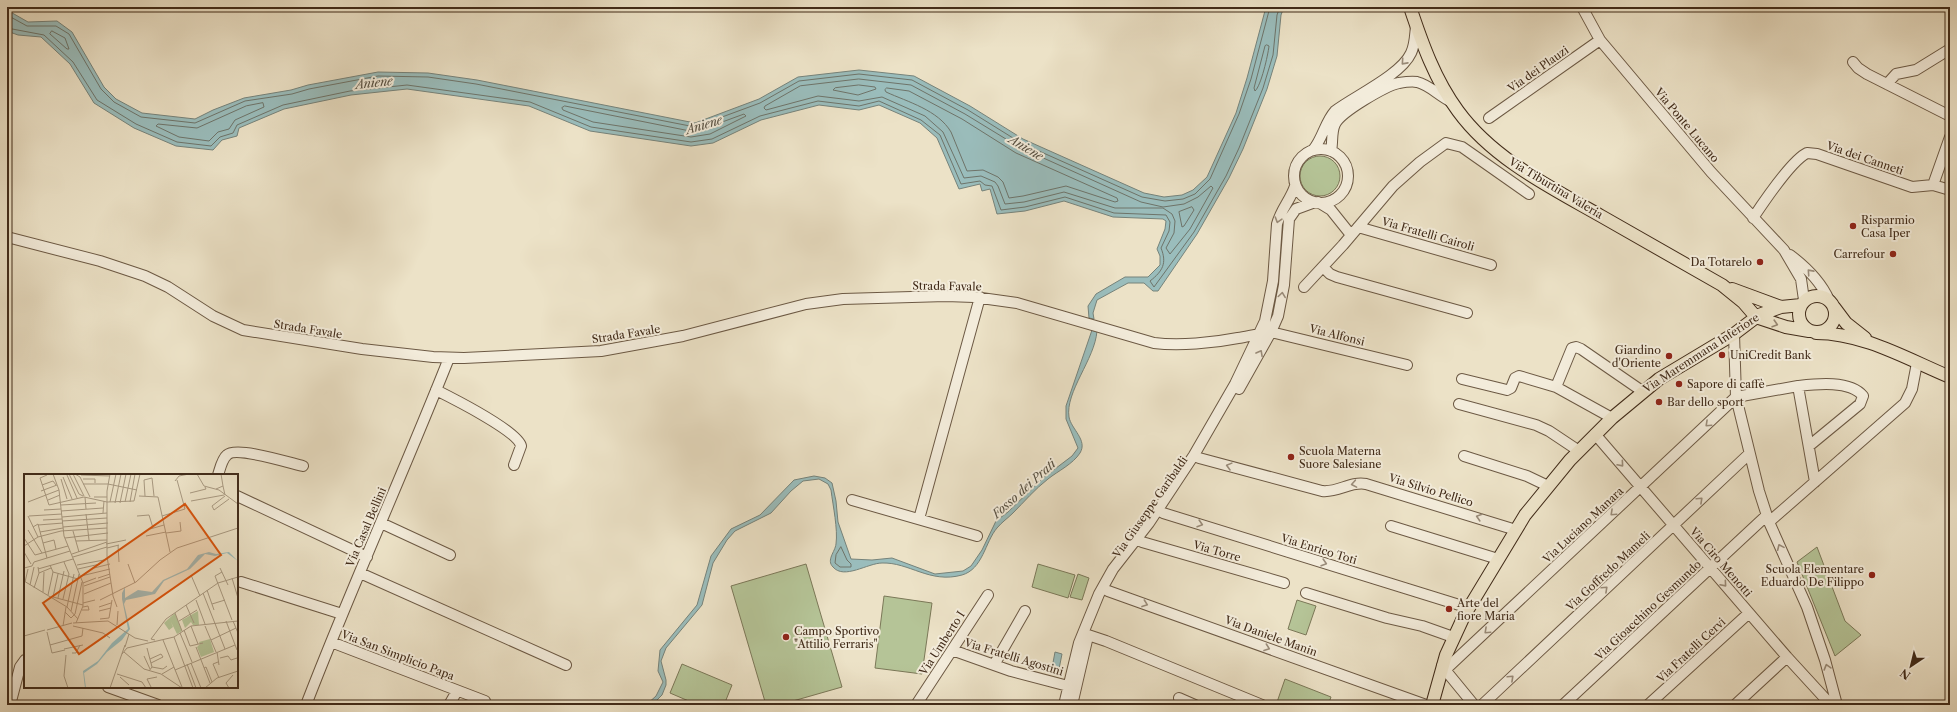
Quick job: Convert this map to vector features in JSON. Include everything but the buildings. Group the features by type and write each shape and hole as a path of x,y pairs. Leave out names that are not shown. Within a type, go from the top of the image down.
{"main road":[{"name":"Via Tiburtina Valeria","path":"1410,7 1432,67 1452,102 1479,135 1512,162 1546,184 1722,285 1743,302 1756,317"},
{"name":"Via Tiburtina Valeria","path":"1722,285 1781,307 1802,303 1809,297 1819,296 1831,303"},
{"path":"1802,303 1798,317 1804,327 1812,332 1828,329 1832,324 1835,318 1831,303"},
{"path":"1831,303 1842,318 1855,331 1879,347"},
{"name":"Via Maremmana Inferiore","path":"1432,705 1453,638 1469,608 1516,530 1548,486 1595,434 1642,391 1677,367 1734,334 1756,317 1767,311 1781,307"},
{"path":"1756,317 1786,327 1812,332 1843,334 1879,347 1950,377"}],"street":[{"name":"Via Ponte Lucano","path":"1582,7 1600,40 1754,218 1784,250 1796,258 1812,275 1823,288 1831,303"},
{"path":"1312,150 1321,139 1331,116 1335,111 1394,72 1404,63 1414,45 1416,26"},
{"name":"Via dei Plauzi","path":"1489,118 1600,40"},
{"path":"1887,84 1896,74 1909,73 1916,70 1950,49"},
{"path":"1853,62 1862,71 1950,116"},
{"path":"1331,151 1334,126 1341,116 1385,88 1400,83 1417,82 1452,102"},
{"path":"1933,185 1950,137"},
{"path":"1304,287 1393,186 1420,162 1446,143 1462,147 1529,194"},
{"path":"1333,212 1334,202 1346,185 1347,170 1339,156 1331,151 1319,149 1312,150 1304,154 1298,160 1294,168 1295,186 1303,196 1333,212 1351,235"},
{"name":"Via dei Canneti","path":"1754,218 1771,193 1799,159 1808,153 1817,154 1912,187 1933,185 1950,190"},
{"name":"Via Giuseppe Garibaldi","path":"1064,705 1082,632 1103,586 1113,569 1149,523 1194,455 1235,384 1260,333 1268,313 1272,292 1276,224 1279,214 1291,197 1295,186"},
{"path":"1316,202 1324,202 1337,198"},
{"name":"Via Giuseppe Garibaldi","path":"1072,705 1088,636 1108,590 1118,573 1163,513 1199,458 1271,332 1282,300 1288,222 1296,209 1316,202"},
{"name":"Via Fratelli Cairoli","path":"1358,227 1491,265"},
{"name":"Strada Favale","path":"7,237 100,261 145,276 168,287 213,316 243,330 362,349 449,358 582,353 612,350 683,336 791,307 832,300 946,296 980,297 1026,305 1154,342 1178,344 1232,339 1260,333"},
{"name":"Via Ponte Lucano","path":"1784,250 1801,280 1802,303"},
{"path":"1323,267 1337,277 1467,313"},
{"path":"919,519 980,297"},
{"name":"Via Alfonsi","path":"1260,333 1271,332 1287,334 1407,365"},
{"path":"1734,334 1736,398 1749,454 1768,519 1807,607 1825,660 1830,704"},
{"path":"1556,387 1570,351 1576,347 1642,391"},
{"name":"Via Casal Bellini","path":"306,705 330,642 367,557 449,358"},
{"name":"Via Gioacchino Gesmundo","path":"1563,705 1710,568 1815,482 1907,401 1912,388 1917,363"},
{"path":"1462,379 1507,390 1511,388 1515,378 1519,376 1556,387 1612,418"},
{"path":"1736,398 1798,386 1820,384 1835,385 1853,390 1863,396 1860,404 1809,446"},
{"path":"1798,386 1815,482"},
{"path":"436,390 500,426 517,439 520,446 514,466"},
{"name":"Via Luciano Manara","path":"1444,668 1736,398"},
{"path":"1460,404 1543,428 1579,451"},
{"name":"Via Ciro Menotti","path":"1595,434 1787,657 1830,704"},
{"path":"218,474 225,457 233,452 303,466"},
{"name":"Via Goffredo Mameli","path":"1482,705 1749,454"},
{"path":"1464,456 1527,476 1548,486"},
{"name":"Via Silvio Pellico","path":"1199,458 1322,491 1335,490 1354,483 1366,484 1516,530"},
{"path":"238,496 367,557"},
{"path":"852,500 977,536"},
{"name":"Via Enrico Toti","path":"1163,513 1469,608"},
{"path":"381,522 450,555"},
{"path":"1391,526 1498,559"},
{"name":"Via Torre","path":"1142,542 1284,583"},
{"path":"360,573 566,666"},
{"path":"241,582 342,614"},
{"name":"Via Daniele Manin","path":"1108,590 1426,705"},
{"path":"1306,594 1387,618 1422,626 1453,638"},
{"name":"Via Umberto I","path":"916,705 988,596"},
{"path":"994,665 1025,611"},
{"name":"Via Fratelli Cervi","path":"1648,705 1749,613"},
{"path":"1088,636 1106,641 1262,704"},
{"name":"Via San Simplicio Papa","path":"330,642 486,702"},
{"name":"Via Fratelli Agostini","path":"952,650 994,665 1068,686"},
{"path":"1734,705 1787,657"},
{"path":"10,705 20,667 24,661"},
{"path":"1444,668 1474,705"},
{"path":"111,688 158,705"},
{"path":"449,705 457,690"},
{"path":"1179,698 1196,705"}],"green space":[{"path":"1324,156 1331,159 1337,165 1340,176 1339,184 1331,193 1324,196 1316,196 1309,193 1301,184 1300,172 1303,165 1312,157"},
{"path":"1817,547 1845,621 1861,635 1835,656 1797,562"},
{"name":"Campo Sportivo \"Attilio Ferraris\"","path":"806,564 842,687 779,705 766,705 731,586"},
{"path":"1038,564 1075,575 1068,598 1032,587"},
{"path":"1078,574 1089,578 1082,600 1070,597"},
{"path":"884,596 932,603 922,674 875,668"},
{"path":"1297,600 1316,606 1306,635 1288,629"},
{"path":"682,664 732,685 724,705 698,705 670,693"},
{"path":"1285,679 1331,697 1328,705 1276,705"}],"water":[{"name":"Aniene","path":"1266,7 1284,7 1281,15 1277,56 1267,89 1243,149 1229,178 1197,234 1158,291 1153,291 1144,283 1128,283 1097,300 1093,313 1094,319 1089,318 1088,306 1096,294 1125,277 1148,277 1160,265 1160,256 1157,249 1165,229 1166,221 1163,219 1113,217 1064,201 1025,211 997,214 990,189 982,191 980,184 959,189 937,138 920,123 879,105 859,110 819,105 761,120 713,143 691,146 590,131 529,106 407,89 351,95 284,109 239,128 237,136 222,140 213,150 176,146 134,128 94,103 70,64 41,37 18,35 7,31 7,10 28,22 57,21 72,32 104,87 116,99 142,113 195,119 244,98 378,72 428,73 477,80 695,123 759,99 798,77 859,70 914,76 970,106 1023,139 1144,193 1164,197 1182,195 1193,190 1207,177 1236,113"},
{"path":"1092,330 1097,331 1095,342 1071,397 1069,407 1070,421 1081,439 1082,448 1080,453 1069,464 1039,487 999,526 975,567 962,575 950,577 930,575 901,566 882,563 856,570 843,572 838,571 830,562 836,544 836,525 831,490 828,484 819,479 803,481 791,491 771,513 735,531 727,540 713,563 702,605 666,648 661,661 666,680 666,685 662,695 652,705 646,705 656,696 663,682 658,671 660,650 697,605 711,556 731,529 760,515 794,480 814,476 825,478 832,483 836,501 838,522 851,559 872,560 892,558 935,574 963,571 971,566 982,550 996,521 1008,512 1043,478 1072,456 1078,448 1066,419 1066,406"},
{"path":"1055,652 1062,654 1059,669 1052,668"}],"place":[{"name":"Risparmio Casa Iper","path":"1853,226"},
{"name":"Carrefour","path":"1893,254"},
{"name":"Da Totarelo","path":"1760,262"},
{"name":"UniCredit Bank","path":"1722,355"},
{"name":"Giardino d'Oriente","path":"1669,356"},
{"name":"Sapore di caffè","path":"1679,384"},
{"name":"Bar dello sport","path":"1659,402"},
{"name":"Scuola Materna Suore Salesiane","path":"1291,457"},
{"name":"Scuola Elementare Eduardo De Filippo","path":"1872,575"},
{"name":"Arte del fiore Maria","path":"1449,609"},
{"name":"Campo Sportivo \"Attilio Ferraris\"","path":"786,637"}],"water label":[{"name":"Fosso dei Prati","path":"1024,489"}]}
